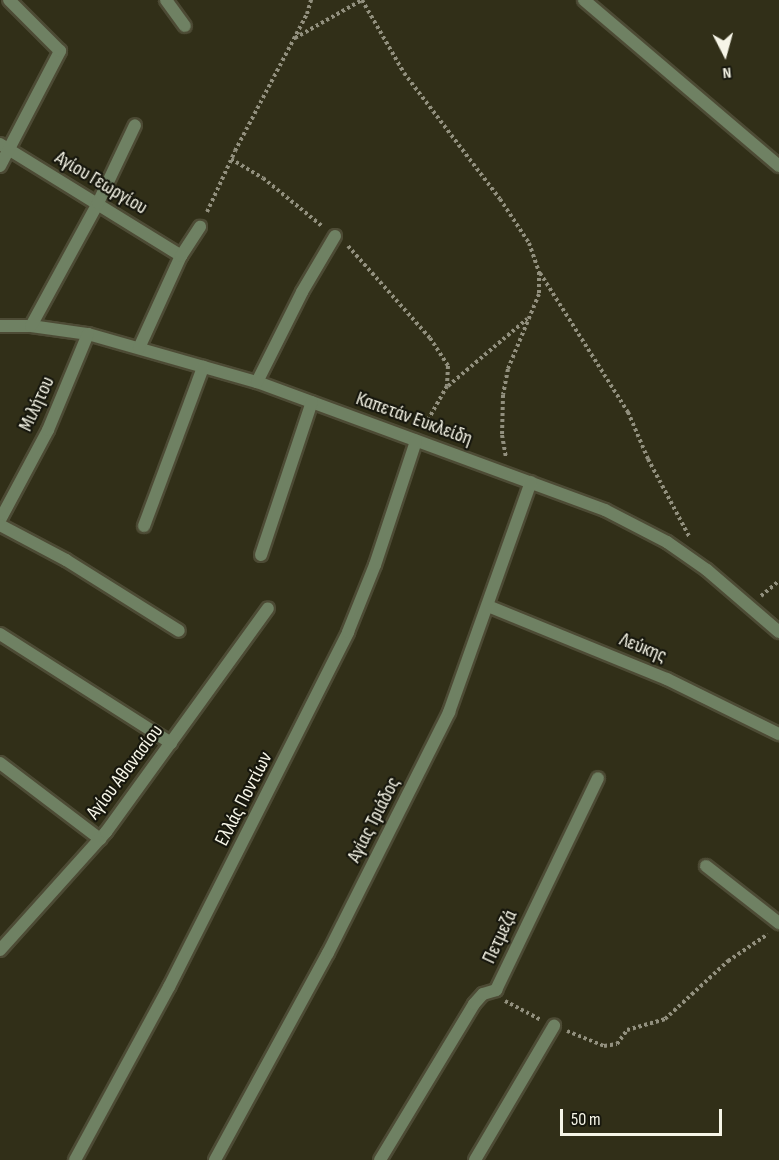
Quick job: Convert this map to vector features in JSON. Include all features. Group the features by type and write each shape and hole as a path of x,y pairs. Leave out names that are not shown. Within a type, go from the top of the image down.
{"street":[{"path":"0,166 5,147 60,51 9,0"},
{"path":"584,0 779,166"},
{"path":"171,2 185,26"},
{"path":"31,326 98,203 135,125"},
{"name":"Αγίου Γεωργίου","path":"5,147 182,256"},
{"path":"139,348 182,256 200,226"},
{"path":"257,382 302,292 335,236"},
{"name":"Καπετάν Ευκλείδη","path":"0,326 31,326 88,334 257,382 509,473 604,510 641,527 699,565 750,605 779,632"},
{"name":"Μιλήτου","path":"0,523 48,430 88,334"},
{"path":"144,526 203,366"},
{"path":"261,555 312,402"},
{"name":"Ελλάς Ποντίων","path":"75,1160 175,976 348,632 375,565 416,441"},
{"name":"Αγίας Τριάδος","path":"218,1159 403,807 449,712 531,482"},
{"path":"0,523 66,560 180,632"},
{"name":"Λεύκης","path":"488,606 668,679 779,734"},
{"name":"Αγίου Αθανασίου","path":"0,950 100,839 268,608"},
{"path":"0,634 171,743"},
{"path":"0,763 100,839"},
{"name":"Πετμεζά","path":"380,1160 474,1004 483,994 496,990 598,778"},
{"path":"706,866 775,928"},
{"path":"475,1160 554,1026"}],"path":[{"path":"200,226 231,159 307,14 311,0"},
{"path":"294,38 362,0 404,73 500,199 529,243 540,272 628,412 648,459 692,542"},
{"path":"231,159 263,178 348,246 430,338 448,366 447,386"},
{"path":"509,473 501,435 503,395 508,369 539,294 540,272"},
{"path":"416,441 447,386 528,319"},
{"path":"750,605 779,581"},
{"path":"491,991 514,1007 554,1026 604,1046 617,1044 627,1030 665,1019 728,961 775,928"}]}
